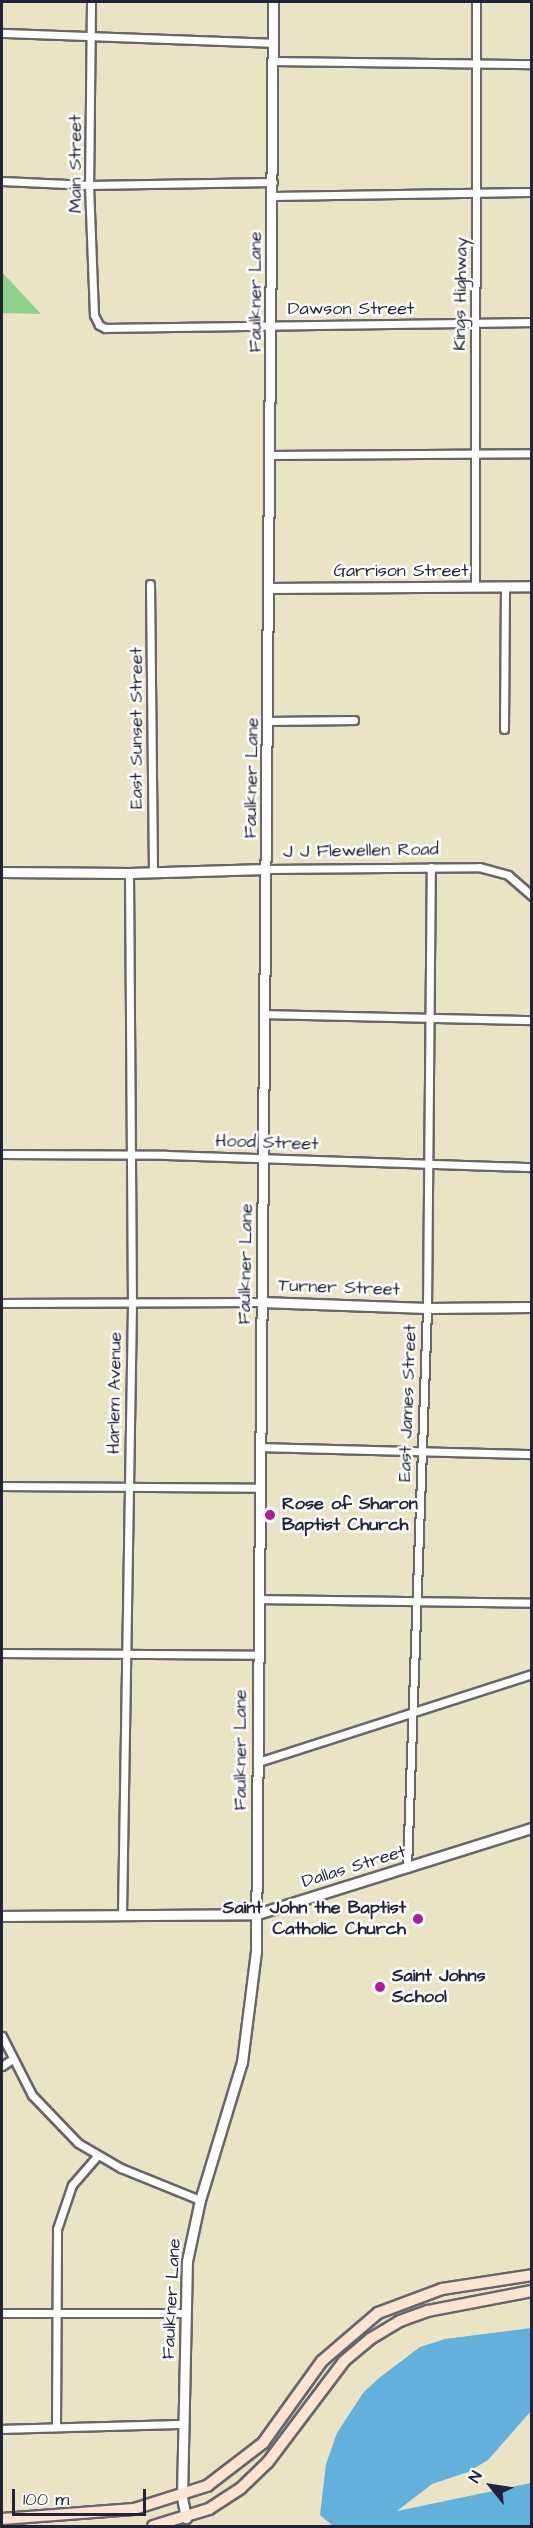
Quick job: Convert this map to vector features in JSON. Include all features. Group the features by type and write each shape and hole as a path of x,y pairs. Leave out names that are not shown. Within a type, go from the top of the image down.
{"main road":[{"path":"2,2518 134,2509 182,2497 234,2468 263,2443 322,2361 378,2313 442,2289 531,2275"},
{"path":"153,2526 186,2518 241,2488 268,2462 344,2361 370,2339 400,2321 428,2311 531,2291"}],"street":[{"name":"Main Street","path":"92,2 89,185 94,315 99,325"},
{"name":"Faulkner Lane","path":"186,2518 182,2497 187,2261 200,2200 242,2062 254,1986 257,1914 264,1014 270,721 273,2"},
{"name":"Kings Highway","path":"475,587 476,2"},
{"path":"2,33 92,39 274,43"},
{"path":"274,61 531,64"},
{"path":"2,181 89,185 273,182"},
{"path":"273,196 531,192"},
{"name":"Dawson Street","path":"99,325 105,328 531,322"},
{"path":"272,455 531,453"},
{"name":"East Sunset Street","path":"150,584 153,872"},
{"name":"Garrison Street","path":"270,588 531,585"},
{"path":"504,729 505,586"},
{"path":"270,721 354,720"},
{"name":"J J Flewellen Road","path":"2,872 129,873 266,868 431,867 489,870 508,875 531,896"},
{"name":"East James Street","path":"407,1868 420,1451 427,1308 427,1020 431,867"},
{"name":"Harlem Avenue","path":"122,1914 132,1304 129,873"},
{"path":"264,1014 427,1020 531,1020"},
{"name":"Hood Street","path":"2,1154 264,1157 426,1165 531,1167"},
{"name":"Turner Street","path":"2,1303 261,1302 427,1308 531,1307"},
{"path":"260,1448 531,1454"},
{"path":"2,1486 260,1488"},
{"path":"259,1599 531,1603"},
{"path":"2,1653 258,1655"},
{"path":"258,1762 531,1674"},
{"name":"Dallas Street","path":"2,1916 257,1914 531,1828"},
{"path":"2,2036 11,2060 46,2114 97,2156 200,2200"},
{"path":"2,2066 11,2060"},
{"path":"56,2427 55,2247 61,2211 78,2175 97,2156"},
{"path":"2,2313 185,2313"},
{"path":"2,2429 184,2424"}],"green space":[{"path":"2,272 41,314 2,313"}],"water":[{"path":"531,2328 531,2411 488,2460 468,2472 432,2484 397,2511 531,2483 531,2526 333,2526 320,2515 326,2464 337,2433 363,2393 379,2378 420,2347 445,2339"}],"place":[{"name":"Rose of Sharon Baptist Church","path":"270,1515"},
{"name":"Saint John the Baptist Catholic Church","path":"418,1919"},
{"name":"Saint Johns School","path":"380,1987"}]}
